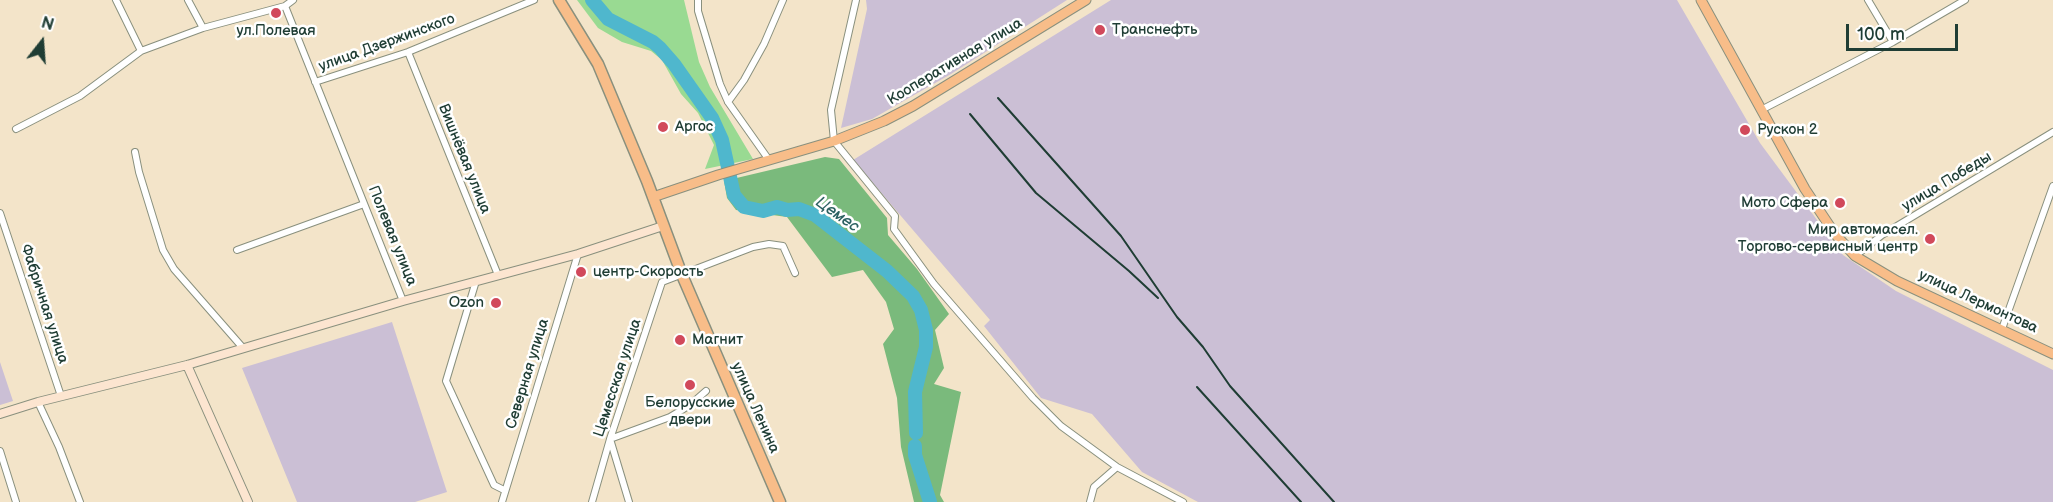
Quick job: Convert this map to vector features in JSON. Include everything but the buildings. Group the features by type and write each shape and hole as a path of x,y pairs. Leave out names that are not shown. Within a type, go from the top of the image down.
{"highway":[{"path":"558,0 598,64 653,197"},
{"name":"улица Ленина","path":"653,197 682,275 780,502"}],"main road":[{"name":"Кооперативная улица","path":"653,197 884,121 913,106 1086,0"},
{"name":"улица Лермонтова","path":"1701,0 1805,189 1836,234 1855,256 1897,282 2053,354"},
{"name":"Полевая улица","path":"403,301 578,254 663,226"},
{"path":"0,414 38,402 187,365 403,301"},
{"path":"187,365 248,502"}],"street":[{"path":"116,0 141,51"},
{"path":"188,0 203,28"},
{"path":"16,129 80,96 141,51 203,28 285,6 293,0"},
{"name":"улица Дзержинского","path":"315,82 408,52 534,0"},
{"path":"698,0 698,11 720,84 728,102 769,160"},
{"path":"728,102 744,80 764,44 783,0"},
{"path":"856,0 831,110 834,138 895,216 894,229 933,285 1033,398 1061,426 1117,467 1183,502"},
{"path":"1868,0 1893,42"},
{"path":"1761,110 1893,42 1965,0"},
{"name":"Полевая улица","path":"285,6 403,301"},
{"name":"Вишнёвая улица","path":"408,52 498,275"},
{"name":"улица Победы","path":"1855,256 1882,235 2053,132"},
{"path":"135,152 163,250 174,269 243,348"},
{"path":"2002,329 2053,186"},
{"path":"237,250 364,204"},
{"name":"Фабричная улица","path":"0,213 61,396"},
{"path":"682,275 753,247 769,244 783,246 795,273"},
{"name":"Северная улица","path":"502,502 578,254"},
{"name":"Цемесская улица","path":"592,502 610,439 662,282 682,275"},
{"path":"476,281 446,381 494,485 504,490"},
{"path":"629,502 610,439 670,417 690,405 706,391"},
{"path":"38,402 59,447 80,502"},
{"path":"0,451 16,502"},
{"path":"1090,502 1094,487 1117,467"}],"shaded area":[{"path":"866,0 1067,0 951,74 872,119 841,128 867,9"},
{"path":"1111,0 1677,0 1760,143 1843,255 1896,291 2053,370 2053,502 1198,502 1142,472 1092,414 1041,398 984,326 990,320 853,160"},
{"path":"392,322 447,492 415,502 297,502 242,368"},
{"path":"0,362 13,401 0,405"}],"green space":[{"path":"577,0 684,0 699,62 710,87 753,159 705,169 714,145 698,113 681,94 662,60 651,51 622,42 598,28"},
{"path":"825,157 839,159 887,218 888,235 917,269 949,314 935,330 944,368 934,384 961,392 940,495 944,502 914,502 901,447 897,398 883,344 894,329 886,302 863,270 832,277 787,217 736,210 727,198 724,181"}],"waterway":[{"name":"Цемес","path":"592,0 608,19 653,42 674,64 712,118 722,140 734,195 744,207 763,211 777,207 787,210 799,209 815,215 887,271 913,296 921,310 926,330 926,347 915,392 916,433"},
{"name":"Цемес","path":"915,446 915,455 930,502"}],"railway":[{"path":"998,98 1121,236 1177,317 1203,347 1230,386 1334,502"},
{"path":"970,114 1036,193 1158,298"},
{"path":"1197,387 1301,502"}],"place":[{"name":"ул.Полевая","path":"276,13"},
{"name":"Транснефть","path":"1100,30"},
{"name":"Аргос","path":"663,127"},
{"name":"Рускон 2","path":"1745,130"},
{"name":"Мото Сфера","path":"1840,203"},
{"name":"Мир автомасел. Торгово-сервисный центр","path":"1930,239"},
{"name":"центр-Скорость","path":"581,272"},
{"name":"Ozon","path":"496,303"},
{"name":"Магнит","path":"680,340"},
{"name":"Белорусские двери","path":"690,385"}]}
